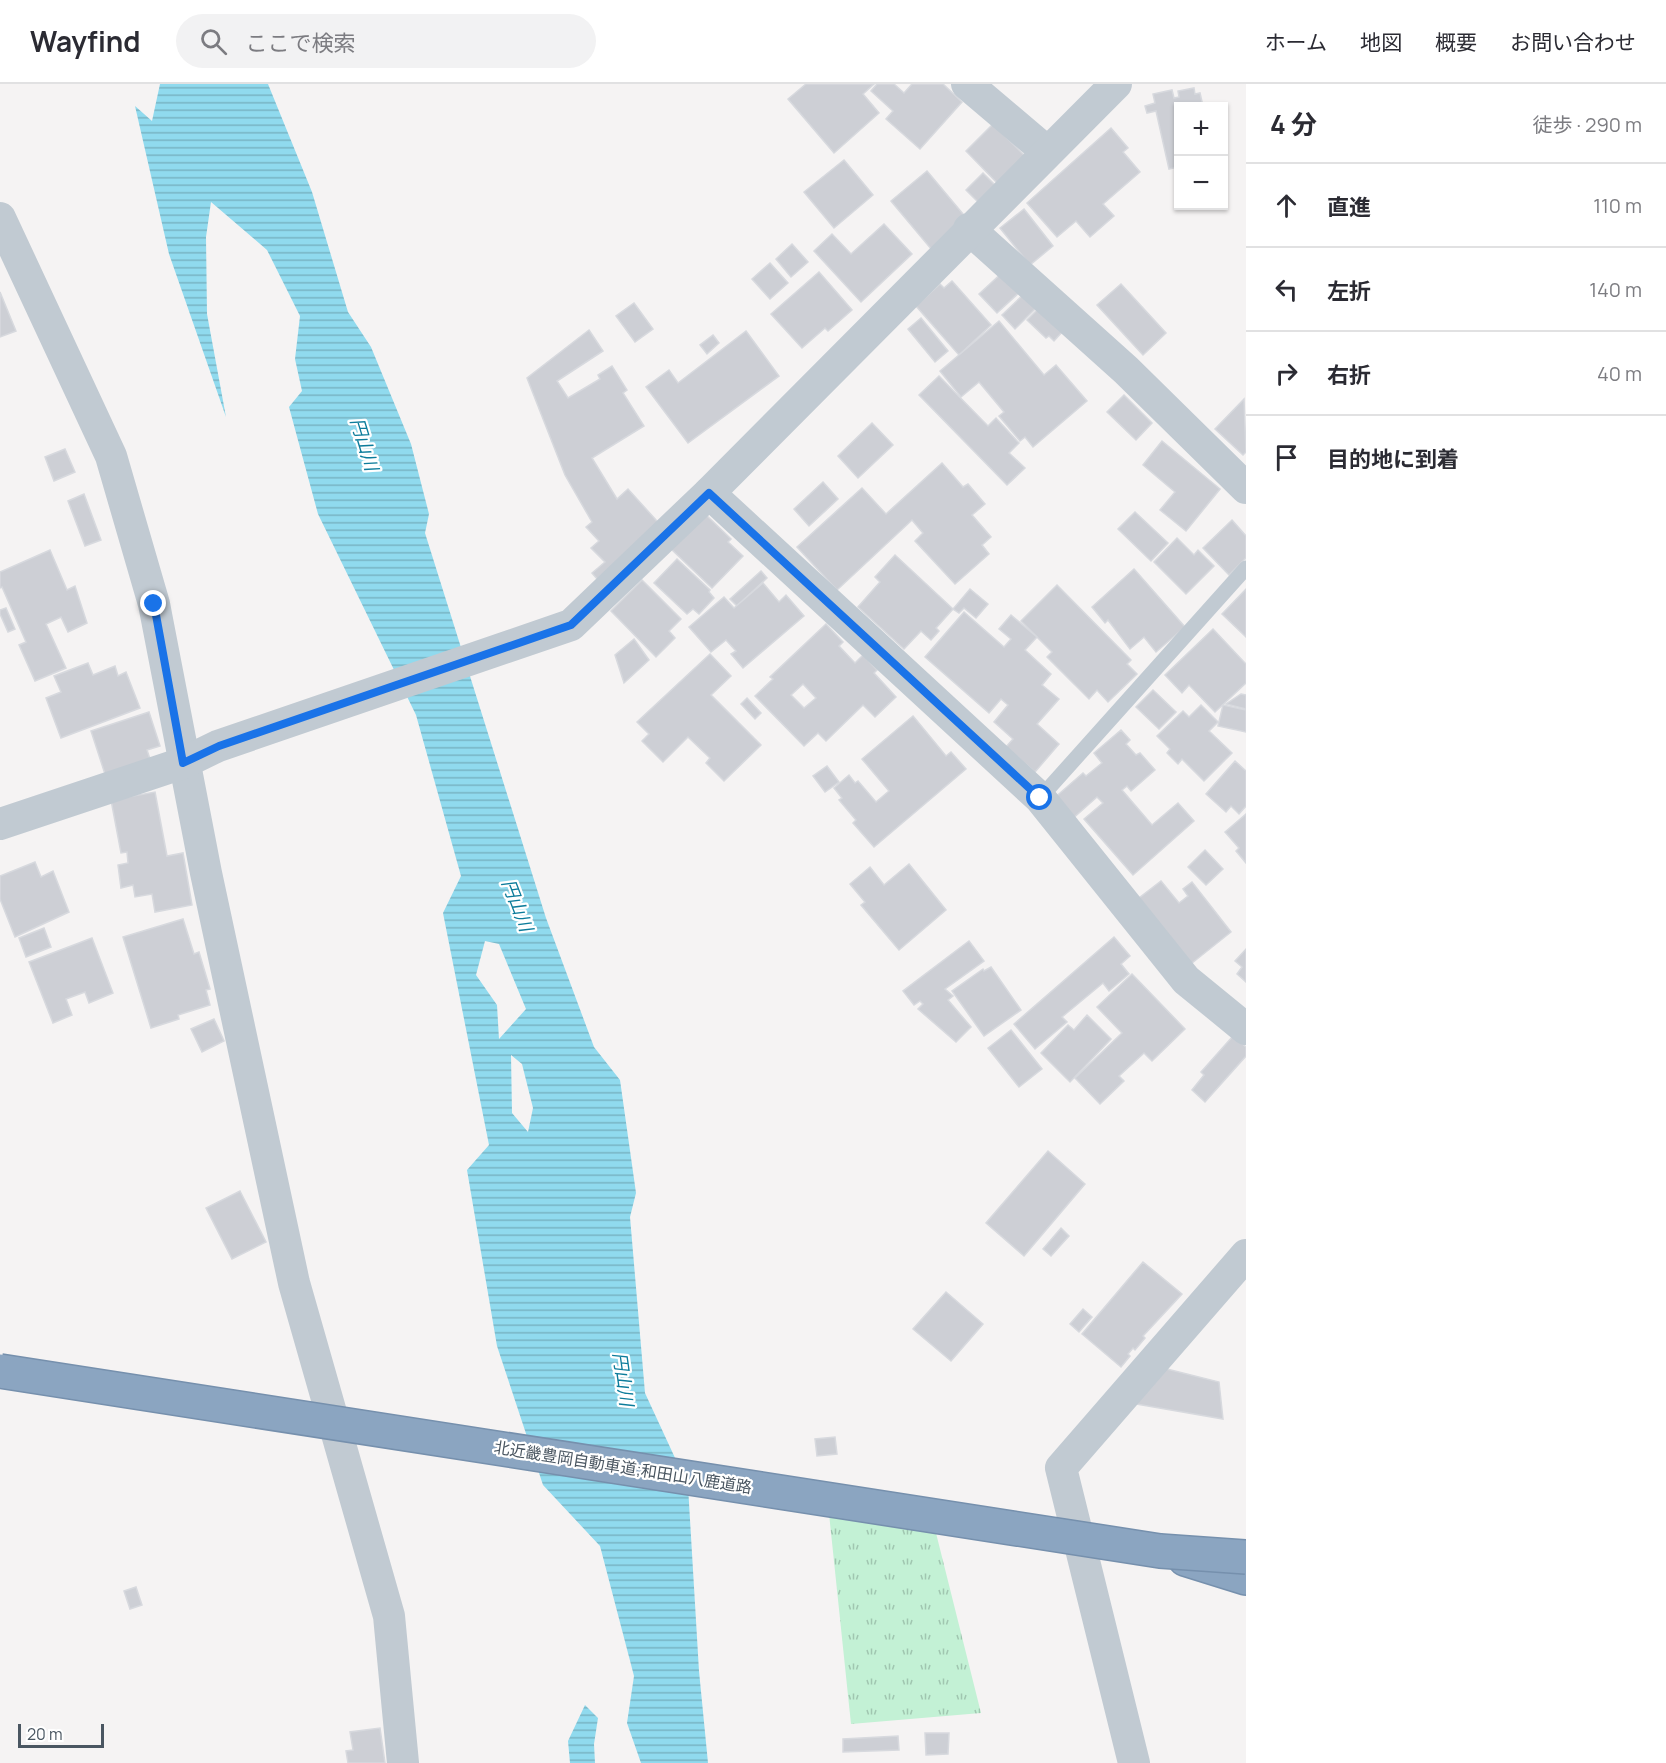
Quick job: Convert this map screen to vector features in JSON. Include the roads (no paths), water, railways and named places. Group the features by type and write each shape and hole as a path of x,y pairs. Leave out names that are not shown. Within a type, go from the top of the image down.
{"highway":[{"name":"北近畿豊岡自動車道;和田山八鹿道路","path":"0,1371 1160,1551 1246,1557"},
{"path":"1160,1551 1246,1578"}],"street":[{"path":"967,84 1046,151"},
{"path":"0,824 183,763 219,746 571,625 709,493 1046,151 1116,84"},
{"path":"0,218 111,456 154,604 183,763 294,1283 389,1616 403,1763"},
{"path":"969,229 1126,370 1246,488"},
{"path":"709,493 1040,798 1186,980 1246,1029"},
{"path":"1134,1763 1061,1468 1246,1255"}],"lane":[{"path":"1040,798 1246,568"}],"water":[{"name":"円山川","path":"160,84 268,84 312,192 348,312 371,347 411,444 429,514 425,533 546,918 594,1047 620,1080 636,1193 630,1217 645,1393 688,1486 699,1671 708,1763 641,1763 627,1723 634,1676 600,1546 543,1485 497,1346 467,1170 489,1145 443,913 461,876 416,715 318,514 289,407 302,391 295,359 300,316 267,250 211,202 206,237 207,314 226,417 169,254 135,106 152,121","holes":["485,941 499,944 526,1009 499,1039 497,1005 476,975","511,1055 522,1064 533,1108 528,1132 512,1113"]},
{"path":"585,1705 598,1718 594,1744 595,1763 570,1763 568,1741"}]}
